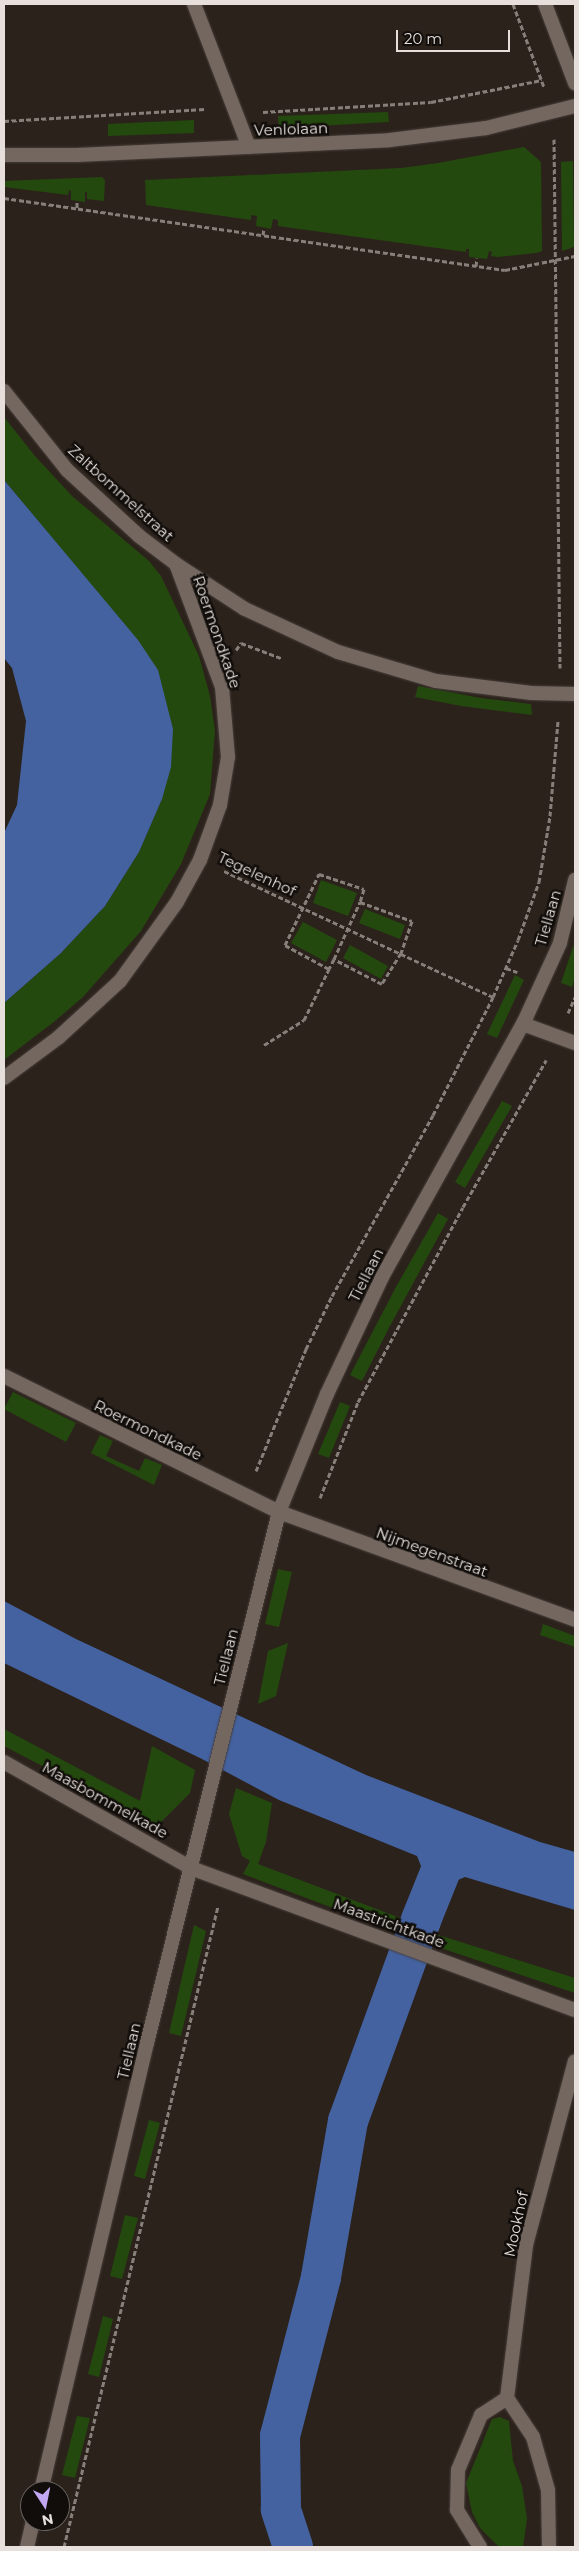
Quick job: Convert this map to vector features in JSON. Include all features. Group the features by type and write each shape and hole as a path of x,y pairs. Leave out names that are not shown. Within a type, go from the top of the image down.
{"street":[{"path":"194,4 249,147"},
{"path":"545,4 573,77"},
{"name":"Venlolaan","path":"4,155 77,155 390,140 486,128 575,106"},
{"name":"Zaltbommelstraat","path":"4,391 67,470 139,536 176,564 245,609 338,652 436,681 531,693 575,694"},
{"name":"Roermondkade","path":"4,1078 59,1037 120,981 177,902 200,860 220,805 228,758 222,687 176,564"},
{"name":"Tiellaan","path":"43,2481 210,1788 279,1512 327,1394 382,1277 523,1024 560,943 575,880"},
{"path":"523,1024 575,1043"},
{"name":"Roermondkade","path":"4,1376 279,1512"},
{"name":"Nijmegenstraat","path":"279,1512 575,1620"},
{"name":"Maasbommelkade","path":"4,1762 191,1868"},
{"name":"Maastrichtkade","path":"191,1868 575,2010"},
{"name":"Mookhof","path":"507,2398 526,2245 575,2060"},
{"path":"480,2547 457,2510 458,2470 481,2415 507,2398 533,2438 548,2490 550,2547"},
{"path":"27,2547 31,2531"}],"path":[{"path":"254,1476 282,1402 332,1296 433,1115 493,997 518,940 539,882 550,816 560,694 553,261 554,111 513,4"},
{"path":"4,121 234,107 266,112 431,102 542,80 573,77"},
{"path":"4,198 505,270 575,256"},
{"path":"77,201 77,208"},
{"path":"263,235 264,228"},
{"path":"476,266 477,258"},
{"path":"233,656 241,643 285,660"},
{"path":"549,722 567,722"},
{"name":"Tegelenhof","path":"200,860 493,997"},
{"name":"Tegelenhof","path":"329,969 285,945 319,874 364,889 360,902"},
{"path":"264,1045 304,1020 329,969 334,959 349,929 360,902 412,921 401,953 382,984 334,959"},
{"path":"318,1504 358,1402 463,1207 548,1057"},
{"path":"64,2547 180,2072 224,1879"}],"green space":[{"path":"388,112 389,122 279,128 278,116"},
{"path":"194,120 194,133 108,136 108,124"},
{"path":"524,147 541,162 542,251 536,253 498,257 491,256 492,252 489,251 487,259 469,257 469,249 466,249 466,252 278,226 278,220 273,219 271,229 256,226 257,216 251,215 251,220 146,205 145,180 401,168"},
{"path":"573,161 574,247 562,251 561,162"},
{"path":"102,177 105,180 104,201 87,199 87,192 85,192 85,202 71,200 71,191 69,190 68,195 4,187 4,181"},
{"path":"4,417 35,456 72,496 149,561 161,576 199,656 210,696 215,730 210,794 181,864 141,931 83,997 4,1060 4,1003 61,953 105,906 139,852 162,799 48,533 4,480"},
{"path":"418,686 481,698 531,704 532,715 461,706 415,697"},
{"path":"321,880 357,893 348,916 313,903"},
{"path":"365,909 405,925 400,939 359,923"},
{"path":"303,922 337,940 326,962 291,943"},
{"path":"575,941 575,977 572,987 561,983"},
{"path":"350,945 388,966 381,979 343,958"},
{"path":"515,975 524,980 497,1038 487,1034"},
{"path":"502,1101 512,1106 465,1188 455,1182"},
{"path":"438,1213 448,1219 362,1381 350,1375 396,1287"},
{"path":"13,1392 76,1423 66,1442 4,1409"},
{"path":"340,1402 350,1406 329,1458 318,1454"},
{"path":"100,1435 113,1441 106,1456 139,1471 145,1458 162,1465 154,1485 91,1453"},
{"path":"278,1569 292,1572 279,1627 265,1624"},
{"path":"543,1624 575,1636 575,1647 540,1635"},
{"path":"288,1643 276,1696 258,1704 268,1651"},
{"path":"4,1729 140,1801 152,1746 195,1770 190,1793 157,1826 4,1746"},
{"path":"236,1788 272,1803 266,1842 258,1864 403,1919 405,1914 431,1924 429,1932 575,1978 575,1993 420,1941 243,1874 250,1861 242,1856 229,1814"},
{"path":"194,1925 206,1931 181,2036 169,2033"},
{"path":"149,2120 160,2123 145,2179 134,2176"},
{"path":"125,2215 138,2218 122,2279 110,2276"},
{"path":"103,2316 113,2319 99,2377 88,2374"},
{"path":"77,2416 90,2418 75,2478 62,2475"},
{"path":"500,2417 509,2421 513,2461 522,2486 527,2519 523,2547 499,2547 480,2528 472,2512 466,2483 492,2419"}],"water":[{"path":"4,480 138,640 158,670 173,729 171,767 162,799 139,852 105,906 61,953 4,1003 4,833 17,805 26,721 12,668 4,658"},
{"path":"4,1601 76,1639 366,1775 540,1842 575,1852 575,1910 465,1877 446,1885 425,1876 417,1856 279,1800 202,1759 4,1663"}],"waterway":[{"path":"293,2547 281,2509 280,2436 321,2277 348,2121 421,1920 452,1843"}]}
